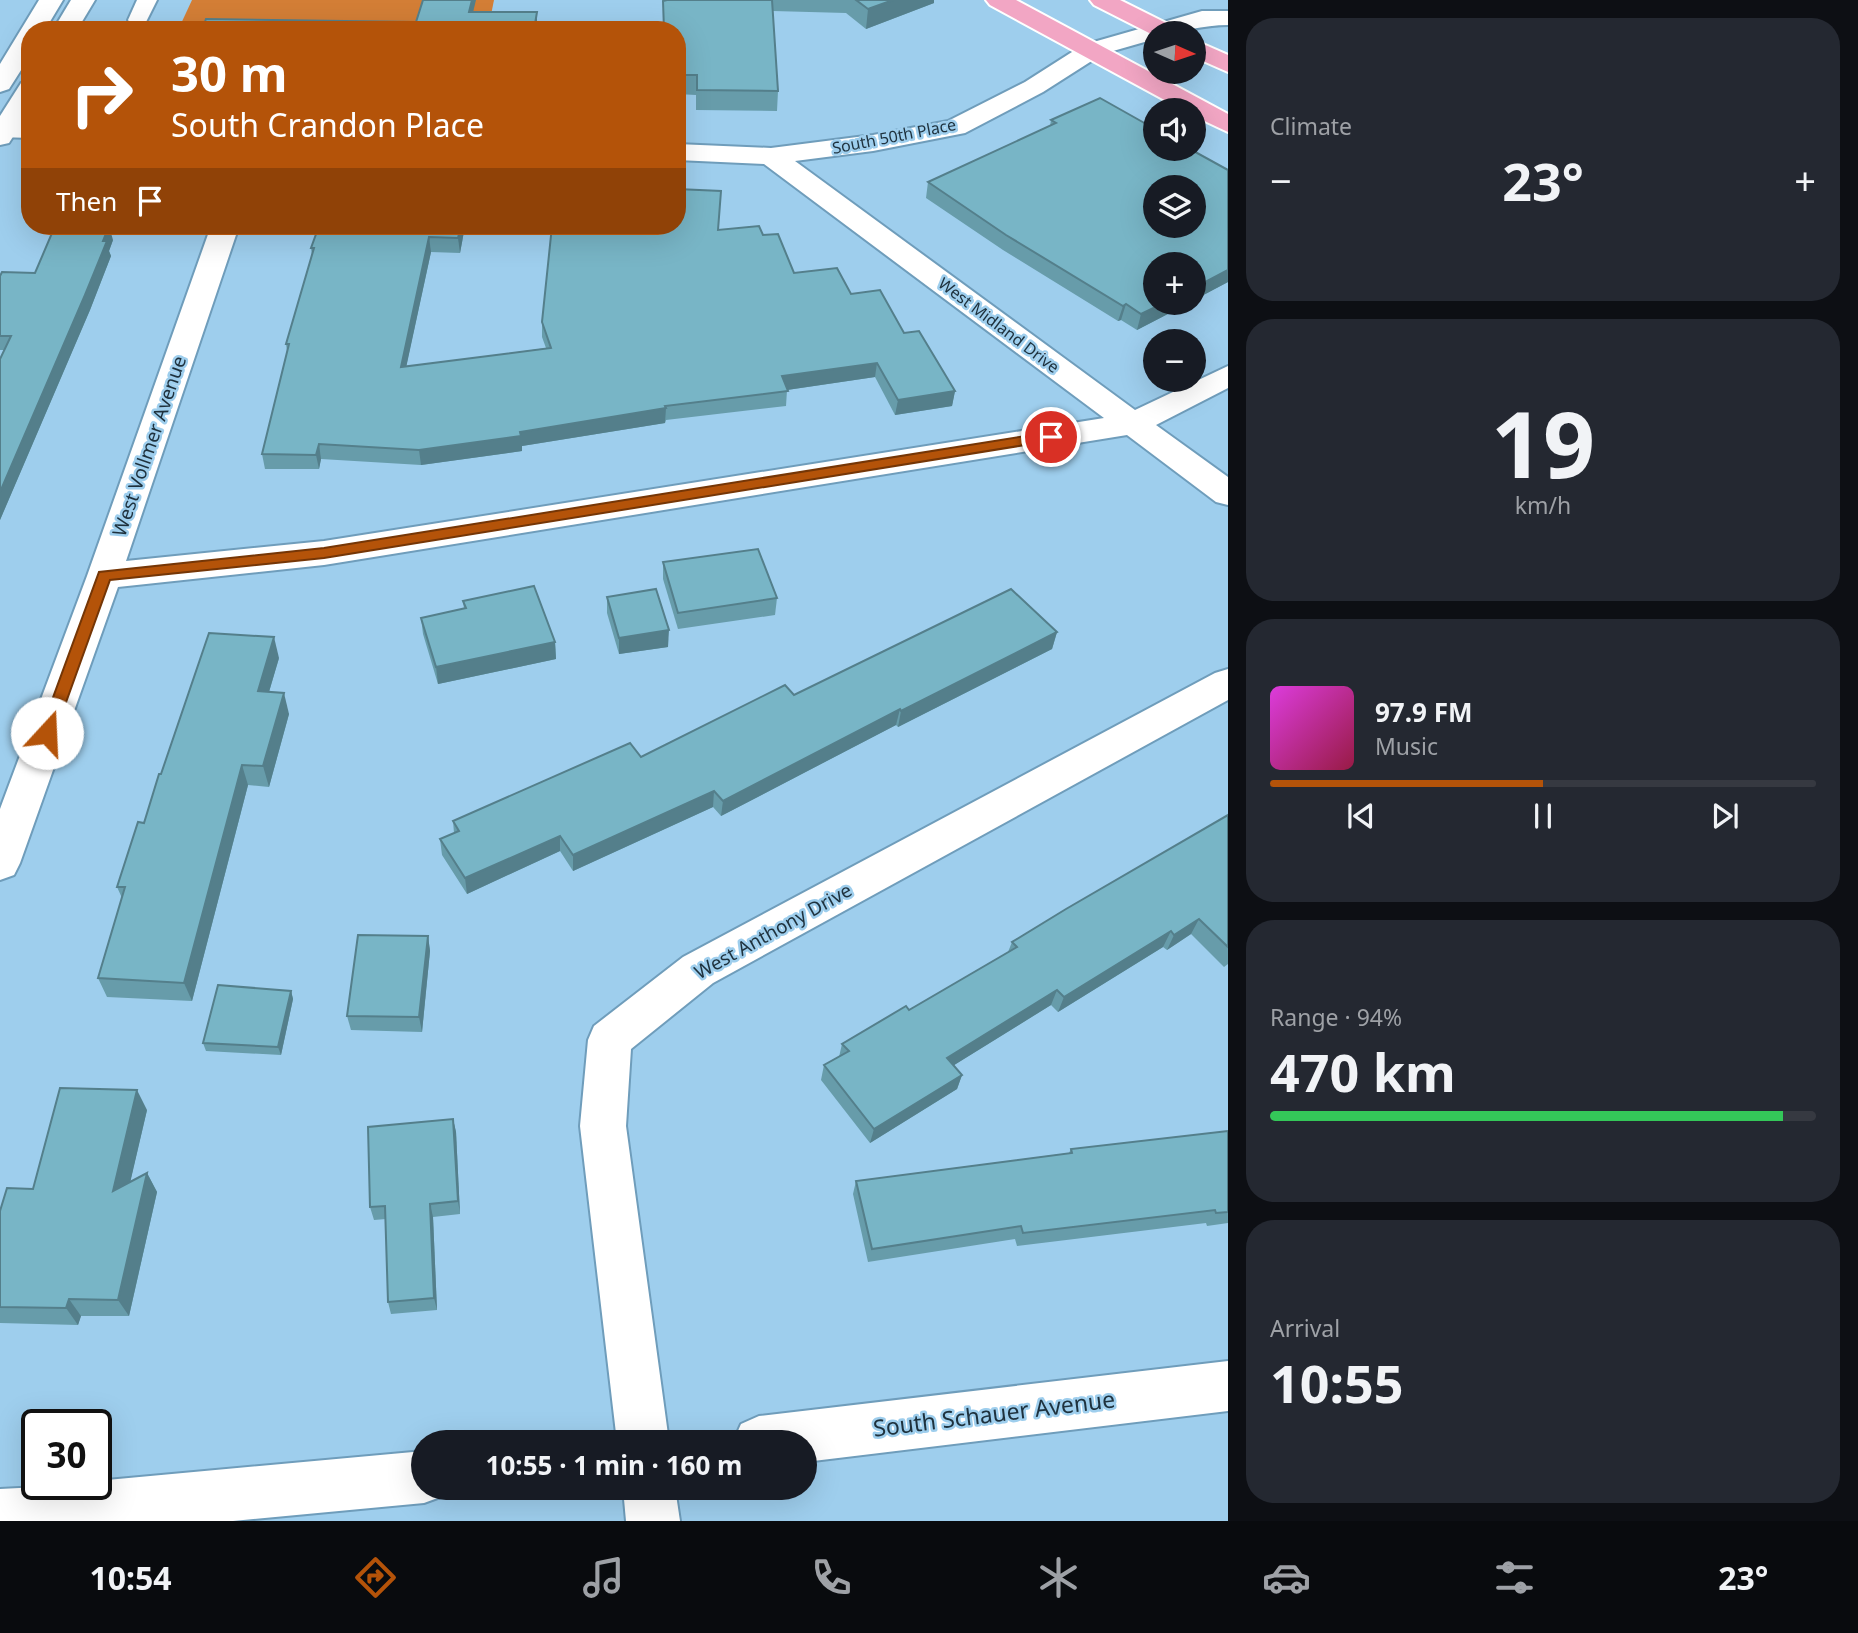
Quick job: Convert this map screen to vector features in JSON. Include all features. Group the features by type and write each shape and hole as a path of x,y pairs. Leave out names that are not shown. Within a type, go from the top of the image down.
{"main road":[{"path":"998,0 1228,124"},
{"path":"1102,0 1143,25"},
{"path":"1206,53 1228,65"}],"street":[{"path":"38,21 51,0"},
{"path":"70,21 83,0"},
{"path":"1195,21 1202,18 1228,18"},
{"path":"1092,50 1143,39"},
{"path":"1206,42 1228,43"},
{"path":"0,84 21,50"},
{"name":"South 50th Place","path":"686,152 771,156 873,143 956,127 1034,87 1092,50"},
{"path":"11,132 21,109"},
{"name":"West Midland Drive","path":"771,156 1228,494"},
{"name":"West Vollmer Avenue","path":"0,863 104,576 222,235"},
{"path":"104,576 324,553 1132,424 1228,376"},
{"name":"West Anthony Drive","path":"641,1430 603,1126 610,1040 698,970 1228,683"},
{"name":"South Schauer Avenue","path":"817,1435 1228,1386"},
{"path":"0,1516 411,1478"},
{"path":"650,1500 653,1521"}],"lane":[{"path":"138,20 147,0"}],"shaded area":[{"path":"192,0 494,0 490,21 182,21"}],"building":[{"path":"423,0 472,0 469,12 537,12 536,21 416,21"},
{"path":"772,0 778,91 697,90 697,75 686,75 686,21 664,21 663,1"},
{"path":"856,0 893,0 868,9"},
{"path":"206,19 346,21 205,21"},
{"path":"1100,98 1143,122 1143,161 1206,161 1206,158 1228,170 1228,270 1206,282 1206,252 1143,252 1141,314 1126,304 1123,306 1006,235 928,182 1056,123 1051,120"},
{"path":"686,189 721,191 718,230 759,226 763,235 778,234 794,273 837,268 851,294 880,290 904,333 919,331 955,391 898,400 877,363 782,376 788,391 665,406 666,408 520,432 521,436 419,450 319,444 316,455 262,454 289,344 286,344 316,235 459,235 458,238 429,237 401,367 551,348 542,322 551,235 686,235"},
{"path":"51,235 105,235 103,241 107,241 85,295 0,492 0,359 11,336 0,336 0,276 2,272 35,273"},
{"path":"758,549 777,598 678,613 663,562"},
{"path":"534,586 555,642 436,667 421,618 466,608 463,601"},
{"path":"656,589 669,630 619,638 607,597"},
{"path":"1011,589 1057,632 901,711 900,709 723,801 714,791 573,855 560,836 465,878 440,839 459,831 453,821 630,743 641,757 785,685 794,695"},
{"path":"209,633 274,637 258,691 284,693 263,766 242,765 184,983 98,978 125,887 117,887 138,822 144,823"},
{"path":"1228,815 1228,947 1199,919 1174,935 1171,931 1064,997 1057,990 947,1058 962,1075 874,1129 824,1065 849,1051 842,1044 906,1006 909,1010 1017,947 1012,942"},
{"path":"358,935 428,936 419,1017 347,1016"},
{"path":"218,985 291,991 278,1047 203,1043"},
{"path":"60,1088 137,1090 113,1191 147,1173 118,1300 69,1299 66,1308 0,1307 0,1211 7,1188 33,1189"},
{"path":"453,1119 458,1201 430,1204 434,1298 388,1302 385,1206 370,1207 368,1127"},
{"path":"1228,1131 1228,1212 1216,1213 1215,1210 1023,1233 1021,1226 872,1249 856,1181 1072,1153 1071,1149"}],"route":[{"path":"47,733 104,576 324,553 1051,437"}]}
